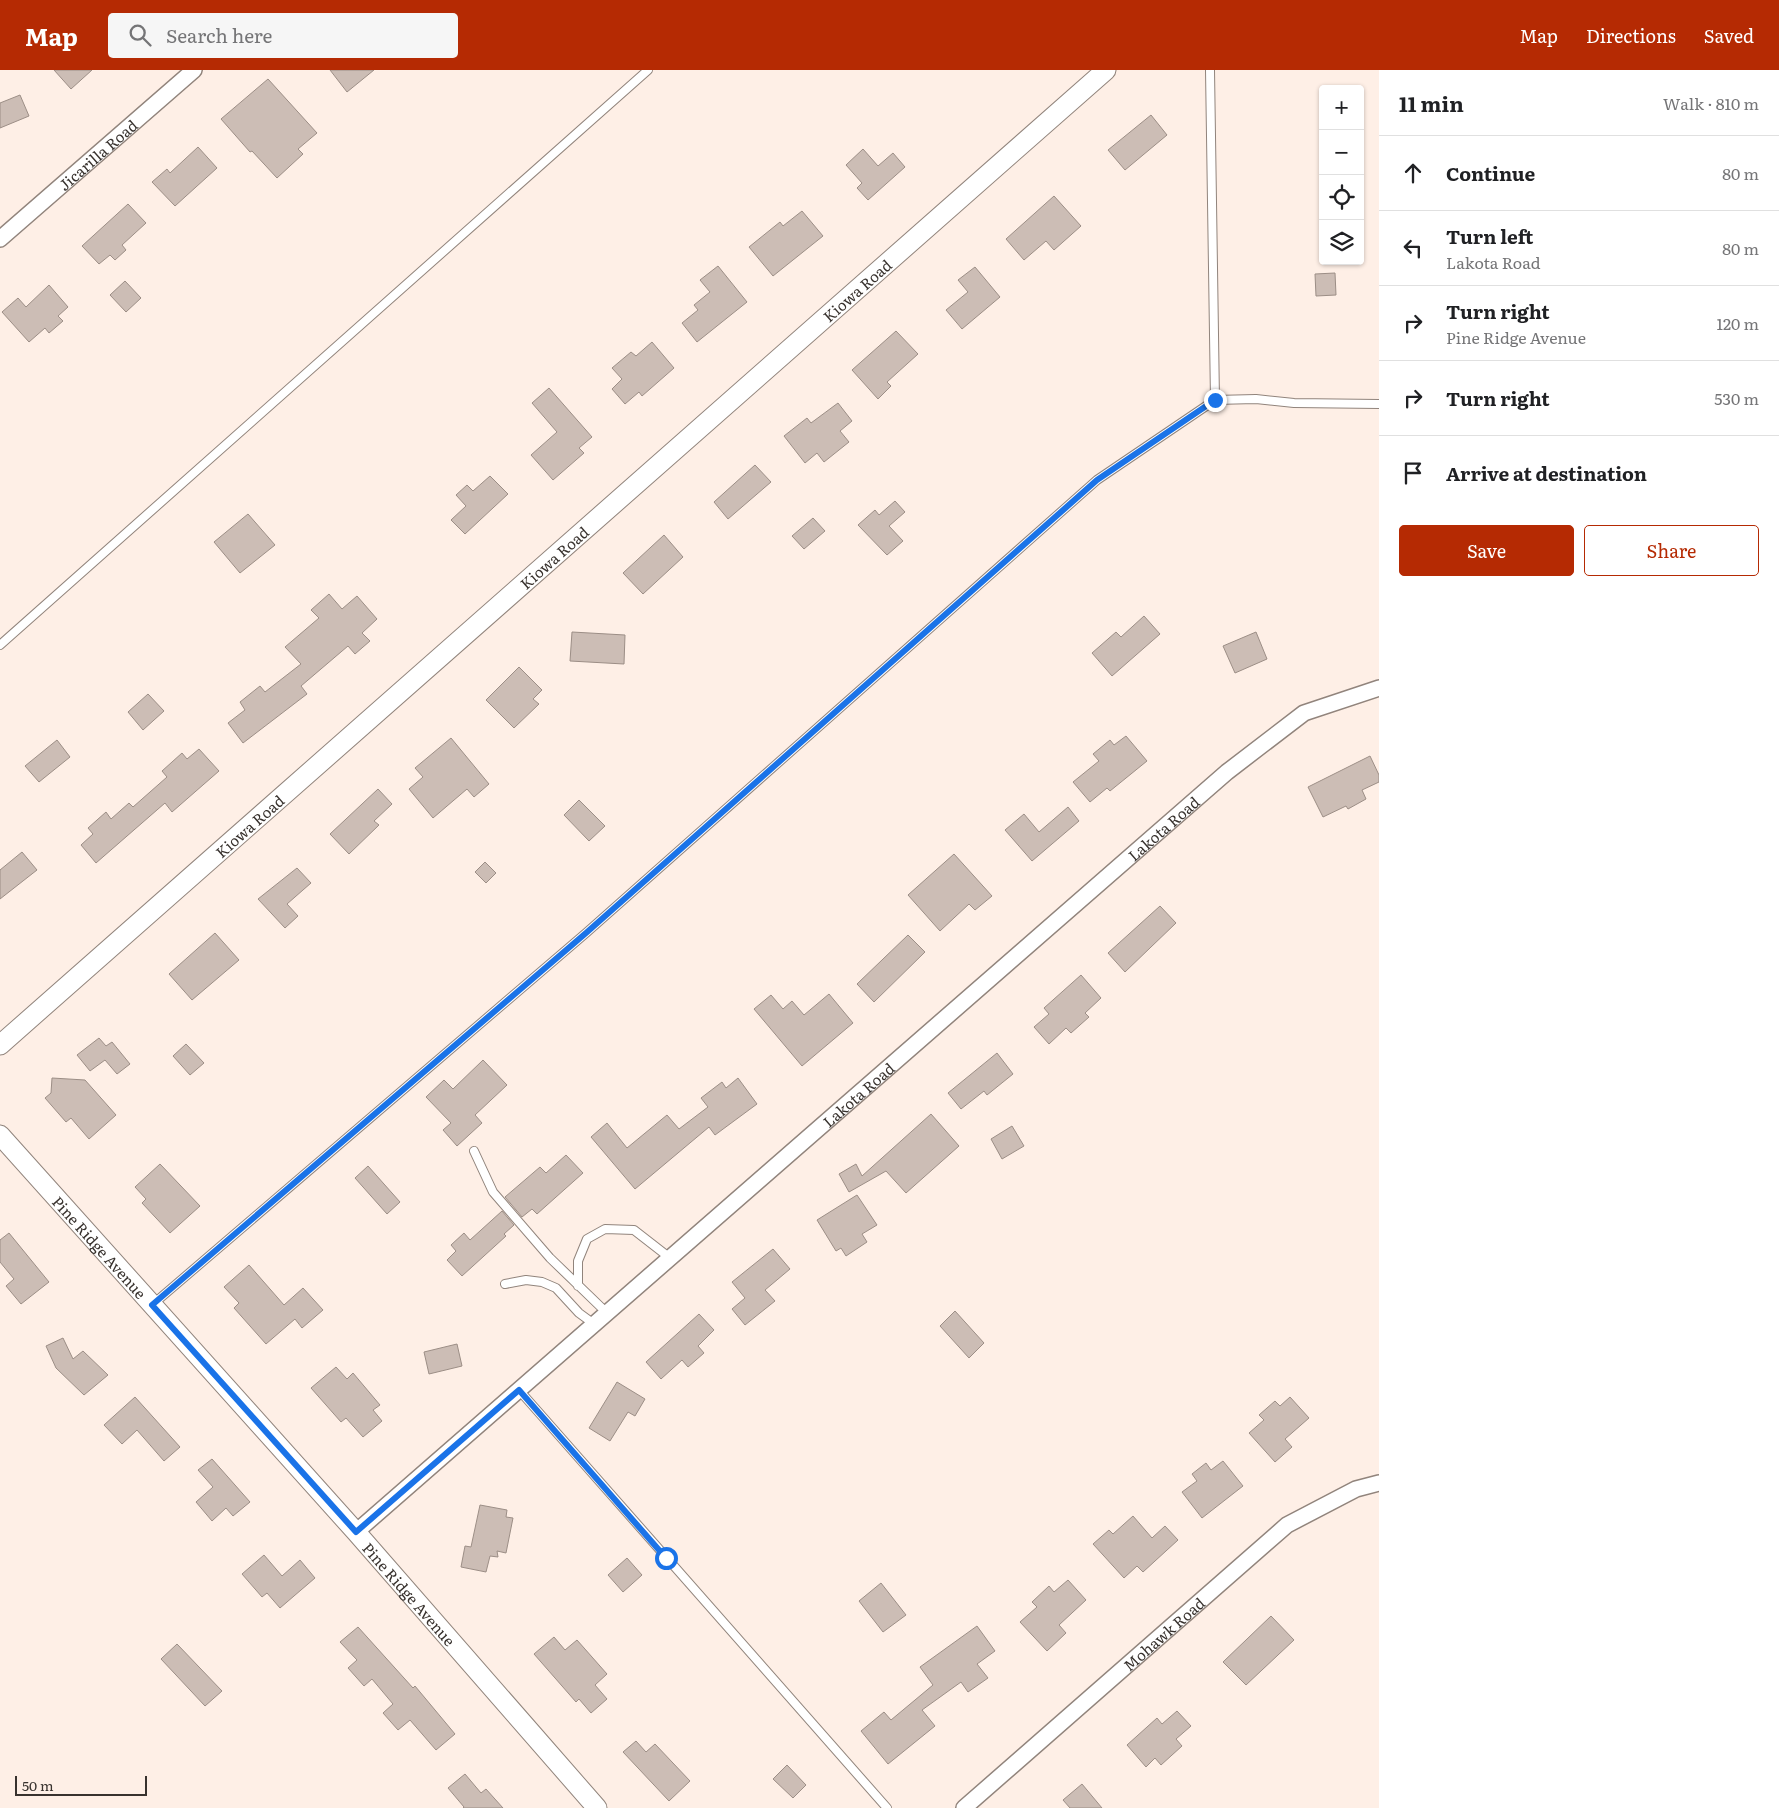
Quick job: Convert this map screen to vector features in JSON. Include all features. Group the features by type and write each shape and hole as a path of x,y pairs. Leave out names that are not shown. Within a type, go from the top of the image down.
{"street":[{"name":"Jicarilla Road","path":"0,239 194,70"},
{"name":"Kiowa Road","path":"0,1045 1106,70"},
{"name":"Lakota Road","path":"356,1532 1227,772 1304,713 1379,688"},
{"name":"Pine Ridge Avenue","path":"0,1135 356,1532 597,1808"},
{"name":"Mohawk Road","path":"964,1808 1287,1525 1356,1489 1379,1483"}],"lane":[{"path":"0,646 648,70"},
{"path":"1210,70 1215,400"},
{"path":"152,1305 586,933 1097,480 1215,400 1256,399 1294,403 1379,404"},
{"path":"474,1151 493,1192 550,1258 607,1313"},
{"path":"578,1286 578,1262 587,1240 605,1230 634,1230 670,1258"},
{"path":"505,1284 526,1280 542,1282 556,1288 579,1313 594,1324"},
{"path":"519,1390 886,1808"}],"building":[{"path":"54,70 92,70 71,89"},
{"path":"330,70 374,70 347,92"},
{"path":"268,79 317,133 298,149 303,154 277,178 252,151 250,152 221,119"},
{"path":"20,95 29,116 0,128 0,103"},
{"path":"1151,115 1167,135 1125,170 1108,150"},
{"path":"198,147 217,168 175,206 152,182 167,169 170,173"},
{"path":"863,149 878,166 893,153 905,167 868,200 857,188 862,183 846,165"},
{"path":"1054,196 1081,226 1054,250 1046,241 1024,260 1006,239"},
{"path":"128,204 146,223 122,245 126,250 115,260 110,255 99,264 82,246"},
{"path":"802,211 823,236 773,276 749,247 780,222 783,226"},
{"path":"718,266 747,302 697,342 682,323 698,310 694,305 710,292 700,280"},
{"path":"975,267 1000,297 962,329 946,310 968,292 958,280"},
{"path":"1335,273 1336,295 1316,296 1315,274"},
{"path":"125,281 141,298 126,312 110,295"},
{"path":"49,285 68,307 58,316 63,321 49,333 45,328 29,342 2,312 18,298 26,307"},
{"path":"896,331 918,354 887,382 891,386 878,399 852,370"},
{"path":"652,342 674,368 642,396 639,392 625,404 612,389 622,379 612,368 631,352 636,356"},
{"path":"549,388 592,437 579,448 584,453 553,480 531,455 557,432 532,403"},
{"path":"838,403 852,421 840,431 849,442 824,462 817,453 805,463 784,436 807,418 811,423"},
{"path":"755,465 771,482 728,519 714,502"},
{"path":"490,476 508,494 465,534 451,520 466,506 456,495 467,485 473,491"},
{"path":"895,501 905,512 889,526 903,541 887,555 858,525 875,510 879,515"},
{"path":"248,514 275,545 240,573 214,542"},
{"path":"813,518 825,531 804,549 792,536"},
{"path":"664,535 683,557 643,594 623,573"},
{"path":"329,594 342,609 357,596 377,619 362,633 370,641 355,654 348,646 301,686 307,694 243,743 228,723 245,710 240,702 260,686 265,692 301,664 285,647 319,618 311,610"},
{"path":"1144,616 1160,634 1112,676 1092,653 1116,632 1121,637"},
{"path":"572,632 625,635 624,664 570,661"},
{"path":"1256,632 1267,659 1235,673 1223,646"},
{"path":"519,667 542,690 533,699 539,704 514,728 486,700"},
{"path":"148,694 164,711 143,730 128,712"},
{"path":"1126,736 1147,761 1110,791 1107,788 1090,802 1073,782 1099,761 1093,754 1110,740 1114,745"},
{"path":"451,738 489,784 474,797 467,789 433,818 409,789 423,777 415,768"},
{"path":"57,740 70,757 39,782 25,766"},
{"path":"199,749 219,771 172,812 165,803 96,863 81,845 93,834 88,828 106,812 111,819 129,803 133,807 167,777 162,771 182,753 187,759"},
{"path":"1370,756 1379,775 1379,782 1362,790 1366,799 1348,809 1346,806 1323,817 1308,787"},
{"path":"378,789 392,804 374,821 379,825 349,854 330,834"},
{"path":"579,800 605,826 589,841 564,815"},
{"path":"1068,807 1079,821 1032,861 1005,830 1024,814 1039,832"},
{"path":"22,852 37,870 0,899 0,870"},
{"path":"954,854 992,896 975,910 969,904 940,931 908,895"},
{"path":"485,862 496,873 486,883 475,872"},
{"path":"297,868 311,883 287,904 298,916 285,928 258,899"},
{"path":"1160,906 1176,923 1125,972 1108,953"},
{"path":"215,933 239,960 192,1000 169,974"},
{"path":"908,935 925,952 874,1002 857,984"},
{"path":"1081,975 1101,998 1085,1013 1089,1017 1071,1033 1066,1028 1049,1044 1034,1027 1049,1014 1044,1008"},
{"path":"829,994 853,1023 802,1066 754,1009 771,995 783,1009 792,1001 804,1015"},
{"path":"99,1038 106,1046 112,1042 130,1064 117,1074 105,1060 90,1071 77,1055"},
{"path":"186,1044 204,1063 190,1075 173,1056"},
{"path":"997,1053 1013,1074 987,1095 984,1091 961,1109 948,1093"},
{"path":"483,1060 507,1085 475,1115 482,1123 457,1146 443,1130 451,1123 426,1097 444,1080 453,1089"},
{"path":"52,1078 85,1080 116,1115 89,1139 71,1118 66,1122 45,1098 51,1093"},
{"path":"738,1078 757,1104 715,1135 709,1127 635,1189 591,1137 607,1123 627,1148 667,1115 679,1129 708,1107 701,1098 722,1082 726,1088"},
{"path":"931,1114 959,1146 906,1193 886,1171 849,1192 839,1174 856,1164 862,1176"},
{"path":"1012,1126 1024,1146 1002,1159 991,1139"},
{"path":"566,1155 583,1173 537,1214 532,1209 522,1217 505,1197 540,1167 546,1173"},
{"path":"160,1164 200,1206 170,1233 142,1203 146,1199 135,1187"},
{"path":"368,1166 400,1202 387,1214 355,1178"},
{"path":"857,1195 877,1225 862,1234 867,1242 846,1256 841,1248 836,1251 817,1220"},
{"path":"502,1211 514,1225 504,1234 506,1236 462,1276 447,1260 456,1251 451,1245 464,1233 470,1240"},
{"path":"9,1233 49,1282 21,1304 6,1286 14,1279 0,1262 0,1240"},
{"path":"773,1249 790,1269 765,1290 775,1301 745,1325 732,1309 745,1298 732,1282"},
{"path":"249,1265 284,1305 303,1288 323,1310 302,1328 295,1319 266,1344 234,1308 239,1303 224,1287"},
{"path":"955,1311 984,1343 969,1358 940,1326"},
{"path":"699,1314 714,1330 698,1346 704,1353 688,1367 682,1360 661,1379 646,1362"},
{"path":"63,1338 73,1359 83,1351 108,1375 84,1395 56,1368 46,1346"},
{"path":"457,1344 462,1366 429,1374 424,1352"},
{"path":"336,1367 347,1379 353,1373 380,1405 373,1410 382,1421 363,1437 346,1418 341,1422 311,1388"},
{"path":"617,1382 645,1399 635,1416 628,1412 610,1441 589,1428"},
{"path":"135,1397 180,1447 164,1461 137,1430 122,1444 104,1425"},
{"path":"1290,1397 1309,1418 1285,1439 1292,1447 1275,1462 1249,1433 1264,1420 1259,1415 1275,1401 1280,1406"},
{"path":"212,1459 250,1502 233,1516 226,1508 212,1521 196,1502 213,1487 198,1470"},
{"path":"1223,1461 1243,1486 1202,1518 1182,1492 1197,1481 1192,1474 1206,1463 1211,1470"},
{"path":"480,1505 507,1510 506,1517 513,1518 506,1553 497,1551 498,1557 490,1556 486,1572 461,1567 465,1546 471,1547"},
{"path":"1133,1516 1152,1538 1165,1526 1178,1540 1143,1572 1137,1566 1124,1578 1093,1544 1109,1530 1113,1534"},
{"path":"264,1555 282,1576 300,1560 315,1578 280,1608 267,1593 262,1597 242,1574"},
{"path":"627,1558 642,1575 623,1592 608,1575"},
{"path":"1068,1580 1086,1600 1059,1625 1066,1633 1047,1651 1020,1622 1037,1607 1032,1602 1049,1586 1054,1592"},
{"path":"881,1583 906,1615 883,1632 859,1601"},
{"path":"1271,1616 1294,1640 1246,1685 1223,1662"},
{"path":"977,1626 995,1651 977,1664 988,1678 968,1692 961,1682 922,1710 935,1726 888,1764 861,1731 884,1712 891,1720 933,1685 920,1667"},
{"path":"358,1627 413,1688 415,1686 455,1734 436,1750 410,1720 398,1730 383,1713 393,1704 372,1679 364,1686 348,1668 357,1660 340,1642"},
{"path":"554,1637 565,1650 577,1640 607,1674 595,1685 607,1699 591,1713 579,1699 576,1702 534,1654"},
{"path":"177,1644 222,1691 205,1706 161,1659"},
{"path":"1177,1711 1191,1726 1176,1739 1182,1746 1161,1765 1155,1758 1146,1767 1127,1745 1157,1718 1162,1724"},
{"path":"636,1741 646,1752 655,1744 690,1781 669,1801 623,1752"},
{"path":"787,1765 806,1785 793,1798 773,1779"},
{"path":"465,1774 481,1793 486,1789 503,1808 463,1808 448,1788"},
{"path":"1082,1784 1102,1808 1070,1808 1063,1800"}],"route":[{"path":"666,1558 519,1390 356,1532 152,1305 586,933 1097,480 1215,400"}]}
